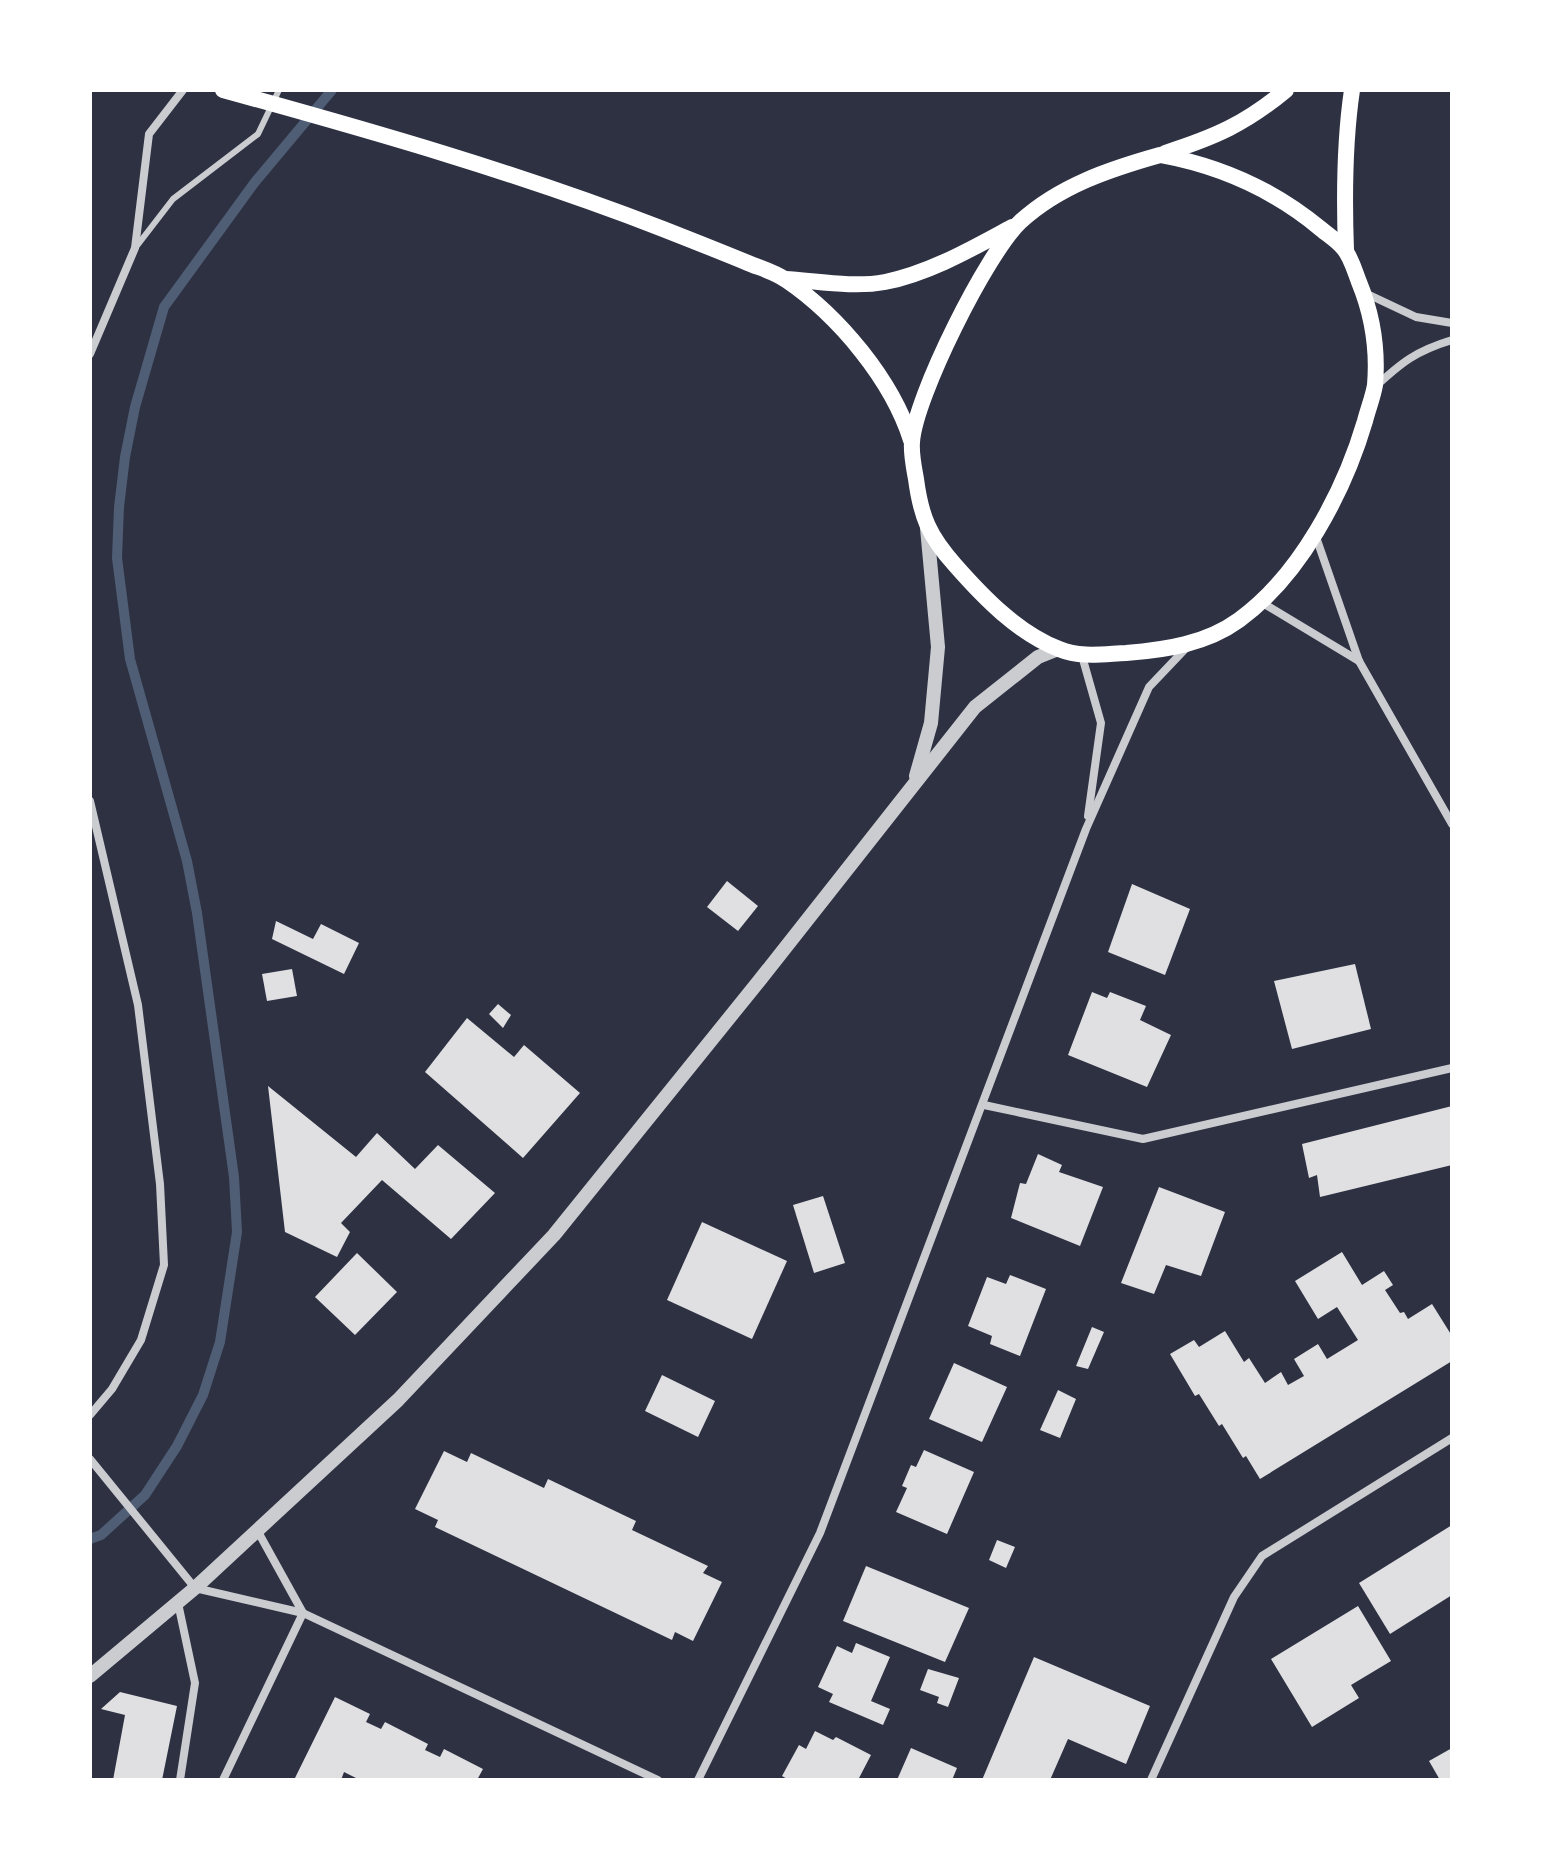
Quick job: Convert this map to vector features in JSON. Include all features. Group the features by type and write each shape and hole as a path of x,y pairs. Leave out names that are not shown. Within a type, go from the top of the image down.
{"main road":[{"path":"223,90 406,140 631,216 785,279 843,284 884,282 950,258 1017,225"},
{"path":"912,442 932,380 970,297 989,262 1017,225 1064,190 1118,167 1208,139 1257,114 1286,90"},
{"path":"785,279 860,350 891,395 912,442 920,511 927,528 946,555 986,598 1029,633 1058,649 1082,656 1189,645 1236,623 1286,577 1315,534 1357,449 1375,387 1375,329 1346,250 1344,186 1346,133 1352,90"},
{"path":"1160,155 1197,162 1250,181 1306,217 1346,250"}],"street":[{"path":"90,354 135,248 149,134 183,90"},
{"path":"1363,291 1416,317 1452,323"},
{"path":"1375,387 1400,364 1423,349 1452,340"},
{"path":"914,782 931,723 938,647 927,528"},
{"path":"1315,534 1359,661 1452,824"},
{"path":"1261,602 1359,661"},
{"path":"698,1780 820,1533 1086,829 1149,687 1189,645"},
{"path":"90,1676 195,1588 398,1400 554,1235 975,707 1038,657 1058,649"},
{"path":"1082,656 1101,723 1086,829"},
{"path":"90,801 138,1005 160,1184 164,1265 141,1340 112,1389 90,1415"},
{"path":"984,1105 1143,1139 1452,1068"},
{"path":"1151,1780 1234,1597 1262,1556 1452,1438"},
{"path":"90,1459 195,1588 303,1613 658,1780"},
{"path":"257,1530 303,1613"},
{"path":"178,1602 195,1683 180,1780"},
{"path":"223,1780 303,1613"}],"lane":[{"path":"135,248 173,199 258,134 279,90"}],"building":[{"path":"727,881 758,906 738,931 707,907"},
{"path":"1132,884 1190,909 1165,975 1108,952"},
{"path":"276,921 313,939 321,924 359,943 344,974 272,939"},
{"path":"1355,964 1371,1029 1292,1049 1274,981"},
{"path":"292,969 297,996 267,1001 262,974"},
{"path":"1092,992 1107,998 1110,992 1146,1006 1140,1020 1171,1035 1147,1087 1068,1055"},
{"path":"498,1004 511,1015 503,1028 489,1014"},
{"path":"467,1018 514,1057 524,1045 580,1093 523,1158 425,1072"},
{"path":"268,1086 356,1157 377,1133 415,1169 438,1145 495,1193 451,1239 382,1180 341,1223 350,1232 337,1257 285,1232"},
{"path":"1452,1106 1452,1165 1320,1197 1317,1175 1309,1178 1302,1144"},
{"path":"1038,1154 1062,1165 1059,1172 1103,1187 1080,1246 1011,1218 1020,1183 1026,1184"},
{"path":"1159,1187 1225,1212 1201,1276 1166,1265 1154,1294 1121,1283"},
{"path":"823,1196 845,1263 814,1273 793,1205"},
{"path":"702,1222 787,1261 752,1339 667,1300"},
{"path":"1342,1252 1362,1285 1384,1271 1393,1285 1385,1290 1400,1313 1404,1312 1408,1319 1432,1304 1452,1336 1452,1361 1260,1479 1222,1424 1219,1426 1199,1394 1195,1396 1170,1354 1194,1340 1199,1347 1225,1331 1244,1362 1249,1358 1265,1383 1281,1372 1288,1385 1304,1376 1294,1359 1318,1344 1327,1359 1358,1340 1337,1307 1318,1319 1295,1281"},
{"path":"357,1253 397,1292 355,1335 315,1297"},
{"path":"1010,1275 1046,1289 1020,1356 990,1344 992,1336 968,1326 987,1277 1006,1284"},
{"path":"1092,1327 1104,1332 1088,1369 1076,1366"},
{"path":"954,1363 1007,1387 982,1442 929,1419"},
{"path":"662,1375 715,1401 698,1437 645,1411"},
{"path":"1058,1390 1076,1399 1060,1438 1040,1430"},
{"path":"924,1450 974,1472 947,1534 896,1512 907,1488 902,1486 911,1465 916,1467"},
{"path":"444,1451 467,1462 471,1453 544,1488 548,1479 636,1521 632,1530 708,1566 703,1573 722,1582 693,1641 675,1632 672,1640 435,1527 438,1520 415,1509"},
{"path":"1452,1525 1452,1595 1390,1634 1359,1583"},
{"path":"997,1540 1015,1547 1006,1568 989,1560"},
{"path":"866,1566 969,1608 945,1662 843,1621"},
{"path":"1358,1606 1391,1661 1351,1685 1359,1698 1312,1727 1271,1659"},
{"path":"856,1643 890,1657 871,1701 890,1709 883,1725 829,1702 833,1694 818,1687 837,1646 852,1653"},
{"path":"1034,1657 1150,1706 1126,1764 1068,1739 1050,1780 982,1780"},
{"path":"928,1669 959,1678 948,1707 937,1703 939,1697 920,1690"},
{"path":"120,1692 177,1706 162,1780 113,1780 125,1715 101,1709"},
{"path":"335,1697 370,1714 366,1722 381,1729 385,1722 428,1744 425,1750 440,1757 444,1749 483,1769 477,1780 360,1780 344,1772 341,1780 294,1780"},
{"path":"815,1731 833,1740 836,1737 871,1755 858,1780 789,1780 782,1776 799,1745 806,1749"},
{"path":"911,1748 957,1768 952,1780 897,1780"},
{"path":"1452,1748 1452,1780 1440,1780 1429,1761"}],"waterway":[{"path":"90,1539 101,1535 145,1495 177,1446 203,1395 220,1342 237,1232 234,1177 197,913 187,861 130,659 117,558 125,457 135,407 164,307 255,182 332,90"}]}
